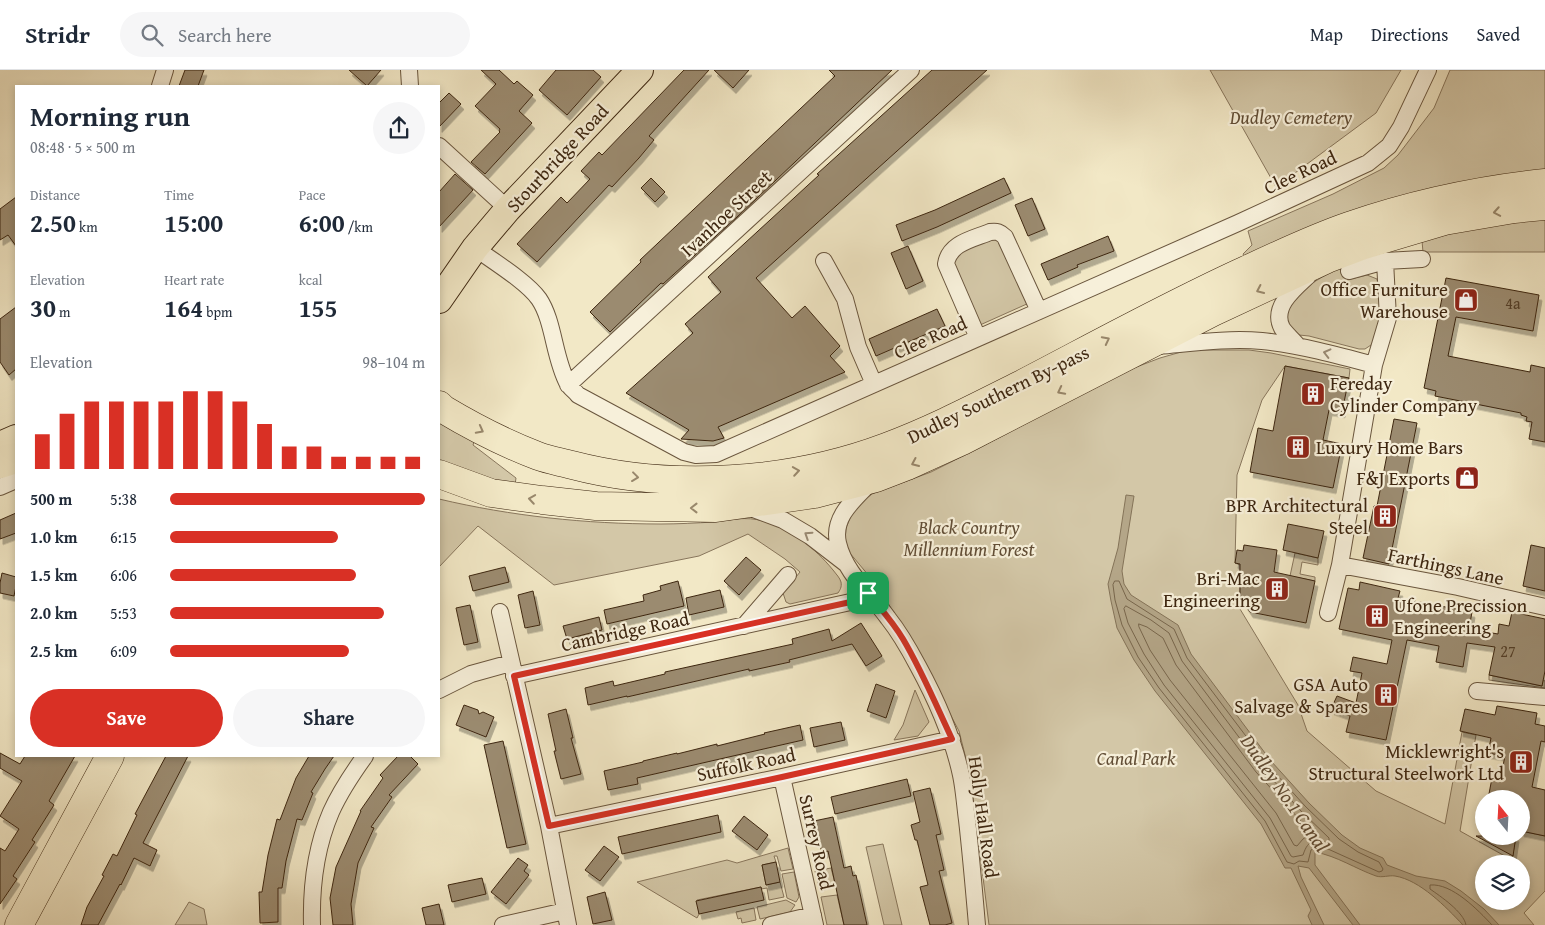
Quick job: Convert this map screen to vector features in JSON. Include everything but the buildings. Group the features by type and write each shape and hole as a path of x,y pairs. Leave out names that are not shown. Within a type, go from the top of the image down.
{"highway":[{"name":"Dudley Southern By-pass","path":"440,406 484,432 540,457 598,472 649,478 716,480 776,474 819,467 884,448 956,418 1224,280 1346,227 1396,211 1456,196 1545,183"},
{"name":"Dudley Southern By-pass","path":"440,474 491,493 596,506 716,508 815,494 876,478 907,466 962,441 1224,306 1338,265 1364,245 1444,221 1514,209 1545,206"},
{"path":"440,485 491,493"},
{"path":"19,925 109,757"},
{"path":"38,925 126,757"}],"main road":[{"name":"Stourbridge Road","path":"440,299 475,248 508,209 640,70"},
{"name":"Stourbridge Road","path":"440,271 475,248"},
{"path":"0,445 15,438"},
{"path":"0,465 15,460"}],"street":[{"path":"160,85 165,70"},
{"path":"409,70 410,85"},
{"name":"Ivanhoe Street","path":"568,385 911,70"},
{"name":"Clee Road","path":"568,385 578,395 684,452 696,455 716,454 1238,223 1368,163 1389,146 1401,127 1428,70"},
{"path":"440,147 508,209"},
{"path":"978,338 946,264 947,257 956,246 990,232 1001,233 1039,311"},
{"path":"475,248 530,289 540,300 568,385"},
{"path":"1298,346 1282,328 1279,319 1280,310 1291,291 1338,265 1422,259"},
{"path":"824,261 845,299 858,347 874,384"},
{"path":"1328,613 1340,565 1374,365 1388,318 1385,262"},
{"path":"1145,347 1224,340 1261,341 1298,346 1374,365"},
{"name":"Holly Hall Road","path":"876,478 848,505 839,520 837,530 838,543 847,565 888,617 906,645 919,668 952,739 961,776 977,925"},
{"path":"0,487 15,480"},
{"name":"Holly Hall Road","path":"743,505 784,520 810,536 847,565"},
{"name":"Farthings Lane","path":"1340,565 1458,587 1545,607"},
{"path":"744,626 788,575"},
{"name":"Cambridge Road","path":"440,690 471,674 513,670 744,626 855,601 868,593"},
{"path":"500,612 549,826 567,918 503,925"},
{"path":"1477,691 1545,696"},
{"name":"Suffolk Road","path":"549,826 952,739"},
{"path":"312,925 311,901 314,873 321,844 331,813 348,780 363,757"},
{"name":"Surrey Road","path":"770,925 814,920 782,777"}],"green space":[{"name":"Dudley Cemetery","path":"1210,70 1401,70 1376,113 1276,187"},
{"path":"1450,70 1545,70 1545,172 1246,259 1243,254 1252,245 1248,231 1333,194 1384,168 1398,155 1434,108"},
{"path":"1545,218 1545,252 1423,252 1422,241 1461,231"},
{"path":"991,237 1001,243 1029,303 980,325 954,263 957,253"},
{"path":"1341,267 1346,280 1367,275 1377,279 1380,319 1374,343 1365,349 1299,335 1287,326 1286,312 1295,297 1310,285"},
{"name":"Canal Park","path":"1188,350 1249,350 1350,369 1349,378 1285,366 1262,400 1237,475 1235,563 1240,565 1240,609 1298,705 1307,731 1376,791 1445,824 1462,732 1476,735 1460,831 1475,839 1475,845 1485,845 1503,855 1475,855 1475,910 1527,910 1524,913 1534,925 989,925 972,790 959,731 916,650 879,588 849,552 845,541 846,528 852,513 860,503 872,494 931,472 1126,371"},
{"path":"440,418 475,439 473,445 516,478 515,485 481,479 440,463"},
{"path":"440,499 494,510 577,521 667,524 738,519 757,520 783,529 810,547 838,576 841,587 838,593 790,604 786,602 783,593 800,572 785,559 748,534 699,556 554,585 478,526 440,566"},
{"path":"1295,553 1318,558 1318,565 1302,562 1300,574 1315,577 1315,581 1290,576"},
{"path":"1489,675 1542,686 1543,680 1545,681 1545,688 1489,680"},
{"path":"915,690 929,722 918,736 894,740 903,725"},
{"name":"Canal Park","path":"1530,833 1545,836 1545,891 1530,907 1530,855 1513,855 1514,845 1530,845"},
{"path":"883,844 902,925 884,925 866,847"},
{"path":"788,848 793,869 781,871 777,856 774,856 776,862 762,865 766,885 780,882 784,897 769,900 767,888 761,889 761,887 697,900 699,914 697,918 637,882 727,860 737,863"},
{"path":"831,868 836,887 820,891 815,871"},
{"path":"794,872 799,897 796,902 787,898 782,874"},
{"path":"837,895 844,925 827,925 821,897"},
{"path":"786,900 795,905 790,912 760,919 757,907"},
{"path":"189,902 204,909 207,925 175,925"},
{"path":"754,908 756,920 742,923 741,918 738,919 736,912"}],"water":[{"name":"Dudley No.1 Canal","path":"1126,495 1134,496 1122,571 1124,584 1131,595 1178,625 1191,654 1271,761 1309,803 1342,835 1360,848 1383,858 1387,865 1416,876 1445,881 1475,902 1475,910 1485,910 1499,925 1463,925 1432,895 1414,883 1395,876 1376,876 1331,856 1315,852 1315,865 1360,925 1353,925 1309,868 1298,866 1301,877 1324,925 1312,925 1308,916 1311,910 1291,868 1285,868 1261,824 1155,691 1134,660 1117,628 1108,584 1118,548"}],"place":[{"name":"Office Furniture Warehouse","path":"1466,300"},
{"name":"Fereday Cylinder Company","path":"1313,394"},
{"name":"Luxury Home Bars","path":"1298,447"},
{"name":"F&J Exports","path":"1467,478"},
{"name":"BPR Architectural Steel","path":"1385,516"},
{"name":"Bri-Mac Engineering","path":"1277,589"},
{"name":"Ufone Precission Engineering","path":"1377,616"},
{"name":"GSA Auto Salvage & Spares","path":"1386,695"},
{"name":"Micklewright's Structural Steelwork Ltd","path":"1521,762"}],"route":[{"path":"868,593 902,638 919,668 952,739 549,826 514,676 855,601 868,593"}],"park label":[{"name":"Black Country Millennium Forest","path":"969,538"}]}
